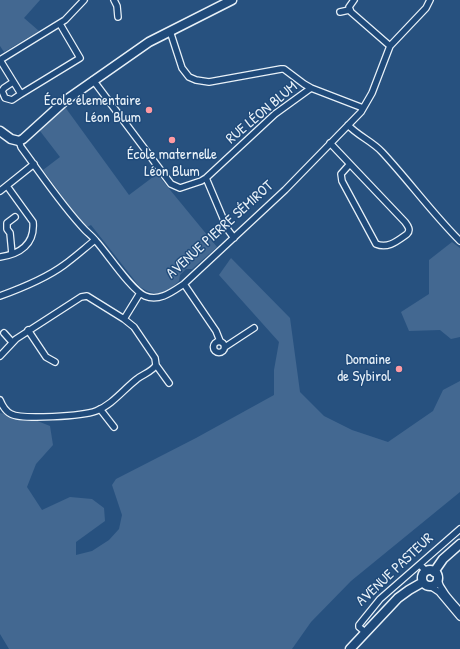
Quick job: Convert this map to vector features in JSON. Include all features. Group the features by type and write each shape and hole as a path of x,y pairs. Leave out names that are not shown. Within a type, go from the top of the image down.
{"street":[{"path":"21,94 0,60 60,24 84,0"},
{"path":"114,0 118,6 118,17"},
{"path":"0,131 11,139 19,141 23,139 55,109 93,80 149,42 232,0"},
{"path":"349,10 349,7 354,0"},
{"path":"349,10 390,46 426,8 430,0"},
{"path":"340,12 349,10"},
{"path":"13,82 4,88 2,94 5,98 12,100 80,58 60,24"},
{"path":"170,31 182,68 189,77 196,80 209,82 284,69 311,88"},
{"name":"AVENUE PIERRE SÉMIROT","path":"140,293 146,296 158,297 169,294 184,284 285,190 363,108 372,93 390,46"},
{"name":"RUE LÉON BLUM","path":"93,80 171,184 177,188 183,188 206,178 275,114 311,88 363,108"},
{"path":"348,125 360,136 378,148 399,170 443,224 460,241"},
{"path":"19,141 34,164 85,230 95,240 132,286 140,293 124,319"},
{"path":"330,143 349,165 405,222 409,228 409,232 407,234 390,244 382,246 376,244 342,181 341,174 349,165"},
{"path":"0,190 34,164"},
{"path":"206,178 228,230 234,238"},
{"path":"0,256 19,252 28,245 34,228 33,222 7,186"},
{"path":"12,254 10,233 7,229 7,223 15,217"},
{"path":"0,296 19,289 64,265 95,240"},
{"path":"184,284 225,347"},
{"path":"0,356 12,342 28,330 81,297 87,296 134,327 155,358 156,365 169,382"},
{"path":"220,341 214,344 217,352 221,352 225,347 254,328"},
{"path":"28,330 46,357 55,362"},
{"path":"4,333 12,342"},
{"path":"0,400 6,410 15,416 44,417 91,412 100,409 156,365"},
{"path":"100,409 114,427"},
{"name":"AVENUE PASTEUR","path":"365,632 358,627 358,625 380,599 460,530"},
{"name":"AVENUE PASTEUR","path":"350,649 398,598 409,590 426,584 434,584 432,574 443,559 460,544"},
{"path":"420,564 432,574 460,611"},
{"path":"432,574 422,577 426,584 439,592 460,617"}],"shaded area":[{"path":"0,0 40,0 24,18 39,31 4,52 0,46"},
{"path":"65,107 129,195 157,174 217,247 192,269 186,269 180,275 179,281 169,289 160,293 155,293 145,290 139,286 91,225 87,227 43,170 60,157 40,131"},
{"path":"452,242 460,248 460,337 451,339 440,330 409,331 401,312 429,294 429,260"},
{"path":"231,258 290,318 300,392 324,416 352,430 388,442 433,411 443,390 460,381 460,492 351,581 311,622 292,649 9,649 0,634 0,413 35,420 50,426 53,445 36,464 27,487 42,510 70,497 92,499 104,508 105,521 76,542 76,555 92,551 109,540 119,529 122,515 112,485 116,479 196,438 274,395 274,370 279,342 219,275"}],"place":[{"name":"École élementaire Léon Blum","path":"149,110"},
{"name":"École maternelle Léon Blum","path":"172,140"},
{"name":"Domaine de Sybirol","path":"399,369"}]}
